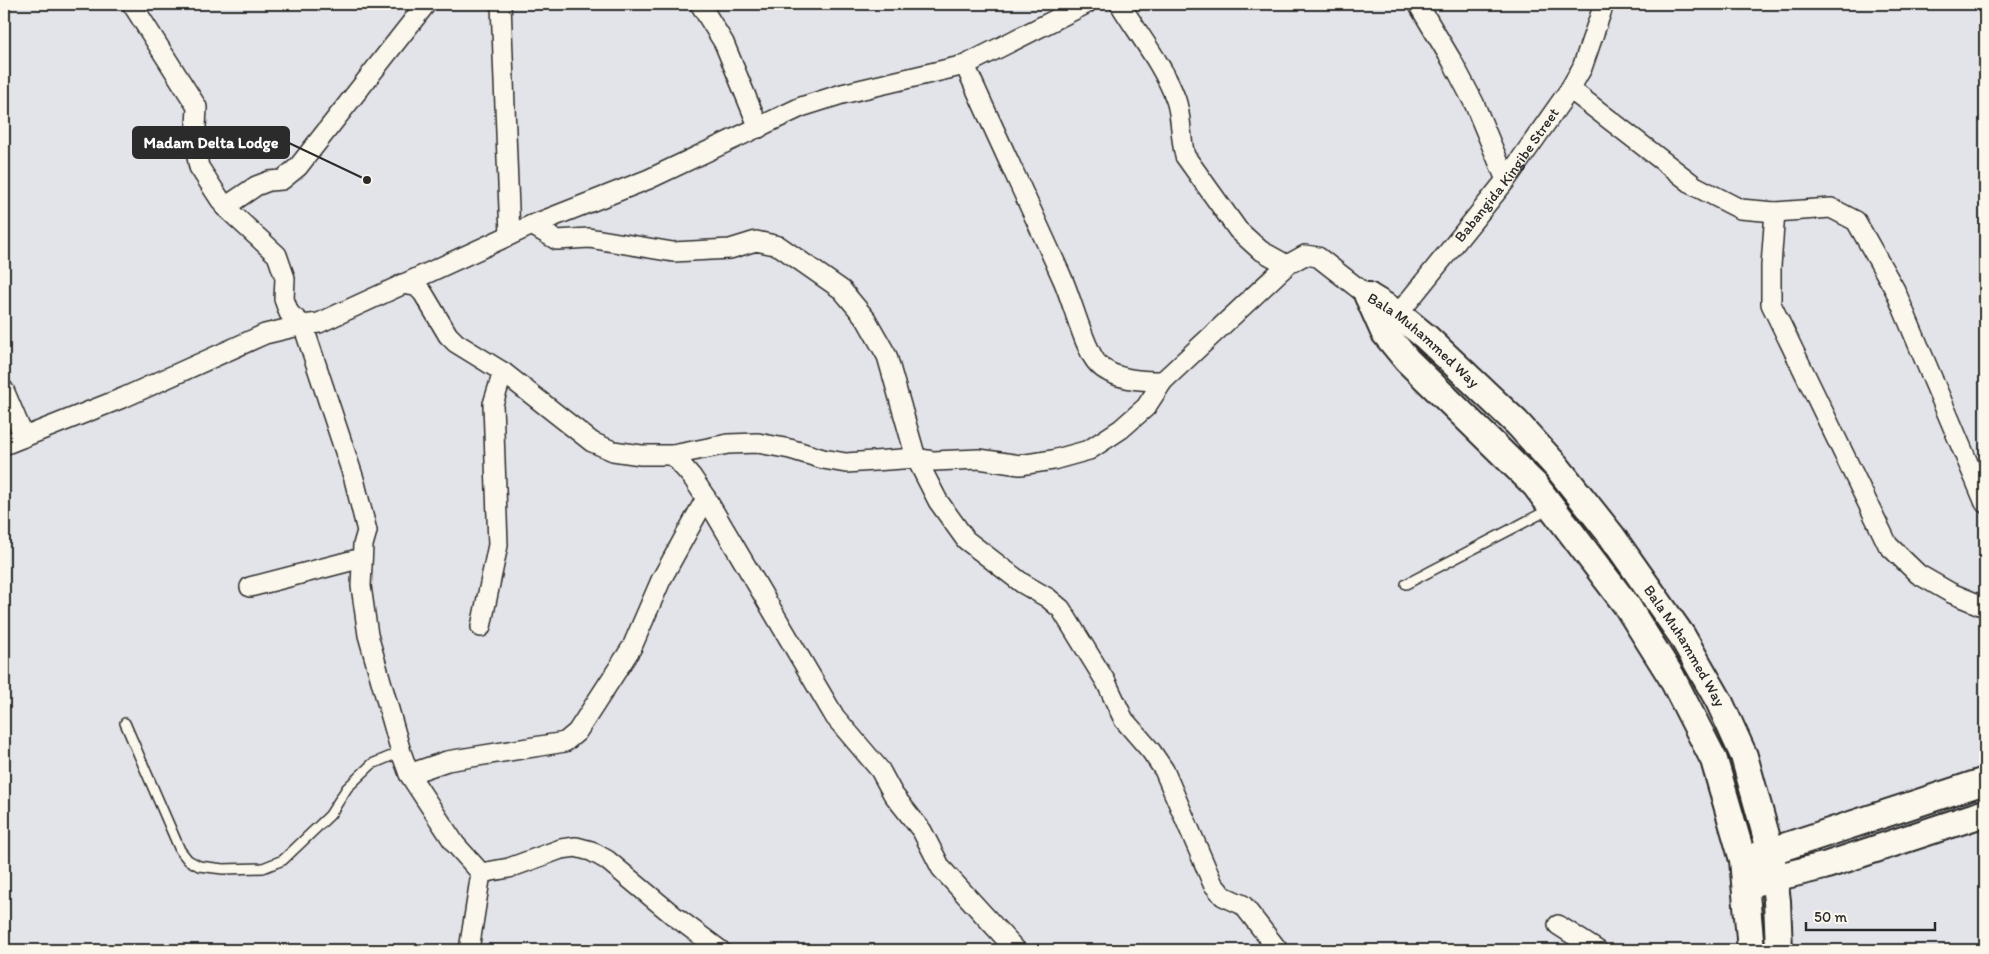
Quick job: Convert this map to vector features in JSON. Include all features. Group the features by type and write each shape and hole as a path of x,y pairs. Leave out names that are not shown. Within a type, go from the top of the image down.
{"street":[{"path":"132,4 197,107 195,147 199,166 224,207 276,255 285,278 284,299 289,313 304,325 354,479 366,531 362,558 361,586 368,635 401,752 409,774 455,844 481,873"},
{"path":"224,207 256,186 268,181 282,180 298,167 426,4"},
{"path":"501,4 510,235"},
{"path":"700,4 724,43 759,128"},
{"path":"4,445 125,396 265,334 319,323 532,225 649,179 801,107 842,94 965,65 1086,4"},
{"path":"1120,4 1175,98 1181,117 1181,142 1185,156 1238,230 1260,250 1287,265"},
{"path":"1418,4 1452,61 1474,104 1506,180"},
{"name":"Babangida Kingibe Street","path":"1391,323 1506,180 1570,89 1582,68 1604,4"},
{"path":"965,65 1063,281 1092,355 1106,370 1125,378 1163,381"},
{"path":"1570,89 1695,186 1740,209 1775,212 1831,208 1856,220 1895,290 1985,503"},
{"path":"1775,212 1770,266 1771,304 1888,545 1918,574 1951,593 1985,607"},
{"path":"532,225 557,240 589,238 673,252 730,249 756,241 778,246 842,290 866,320 887,356 916,458 938,501 966,540 1022,583 1048,598 1061,609 1106,682 1124,720 1151,751 1164,770 1213,884 1223,896 1243,905 1278,950"},
{"path":"402,284 416,286 423,293 448,335 456,342 503,372 592,442 613,450 632,454 673,456 728,444 758,443 790,449 823,460 846,463 916,458 934,461 979,459 1020,465 1053,460 1089,450 1121,429 1146,407 1163,381 1287,265 1306,255 1318,257 1368,296"},
{"name":"Bala Muhammed Way","path":"1368,296 1391,323 1407,360 1535,485 1628,606 1671,676 1714,760 1745,872 1751,950"},
{"name":"Bala Muhammed Way","path":"1391,323 1426,337 1534,442 1611,535 1662,607 1707,680 1744,756 1771,853 1777,901 1779,950"},
{"path":"481,627 498,545 493,404 503,372"},
{"path":"4,390 24,437"},
{"path":"673,456 692,477 706,498 835,717 880,770 893,794 922,831 941,868 1016,950"},
{"path":"409,774 447,761 565,742 577,732 632,647 661,580 706,498"},
{"path":"250,588 362,558"},
{"path":"1745,872 1771,853 1985,781"},
{"path":"1745,872 1774,879 1824,866 1985,813"},
{"path":"481,873 509,868 562,849 576,847 591,851 607,860 673,915 720,950"},
{"path":"469,950 481,873"},
{"path":"1558,925 1597,950"}],"lane":[{"path":"1406,584 1552,508"},
{"path":"124,723 180,850 188,860 200,866 223,869 264,868 282,860 330,815 347,788 372,764 401,752"}],"place":[{"name":"Madam Delta Lodge","path":"367,180"}]}
